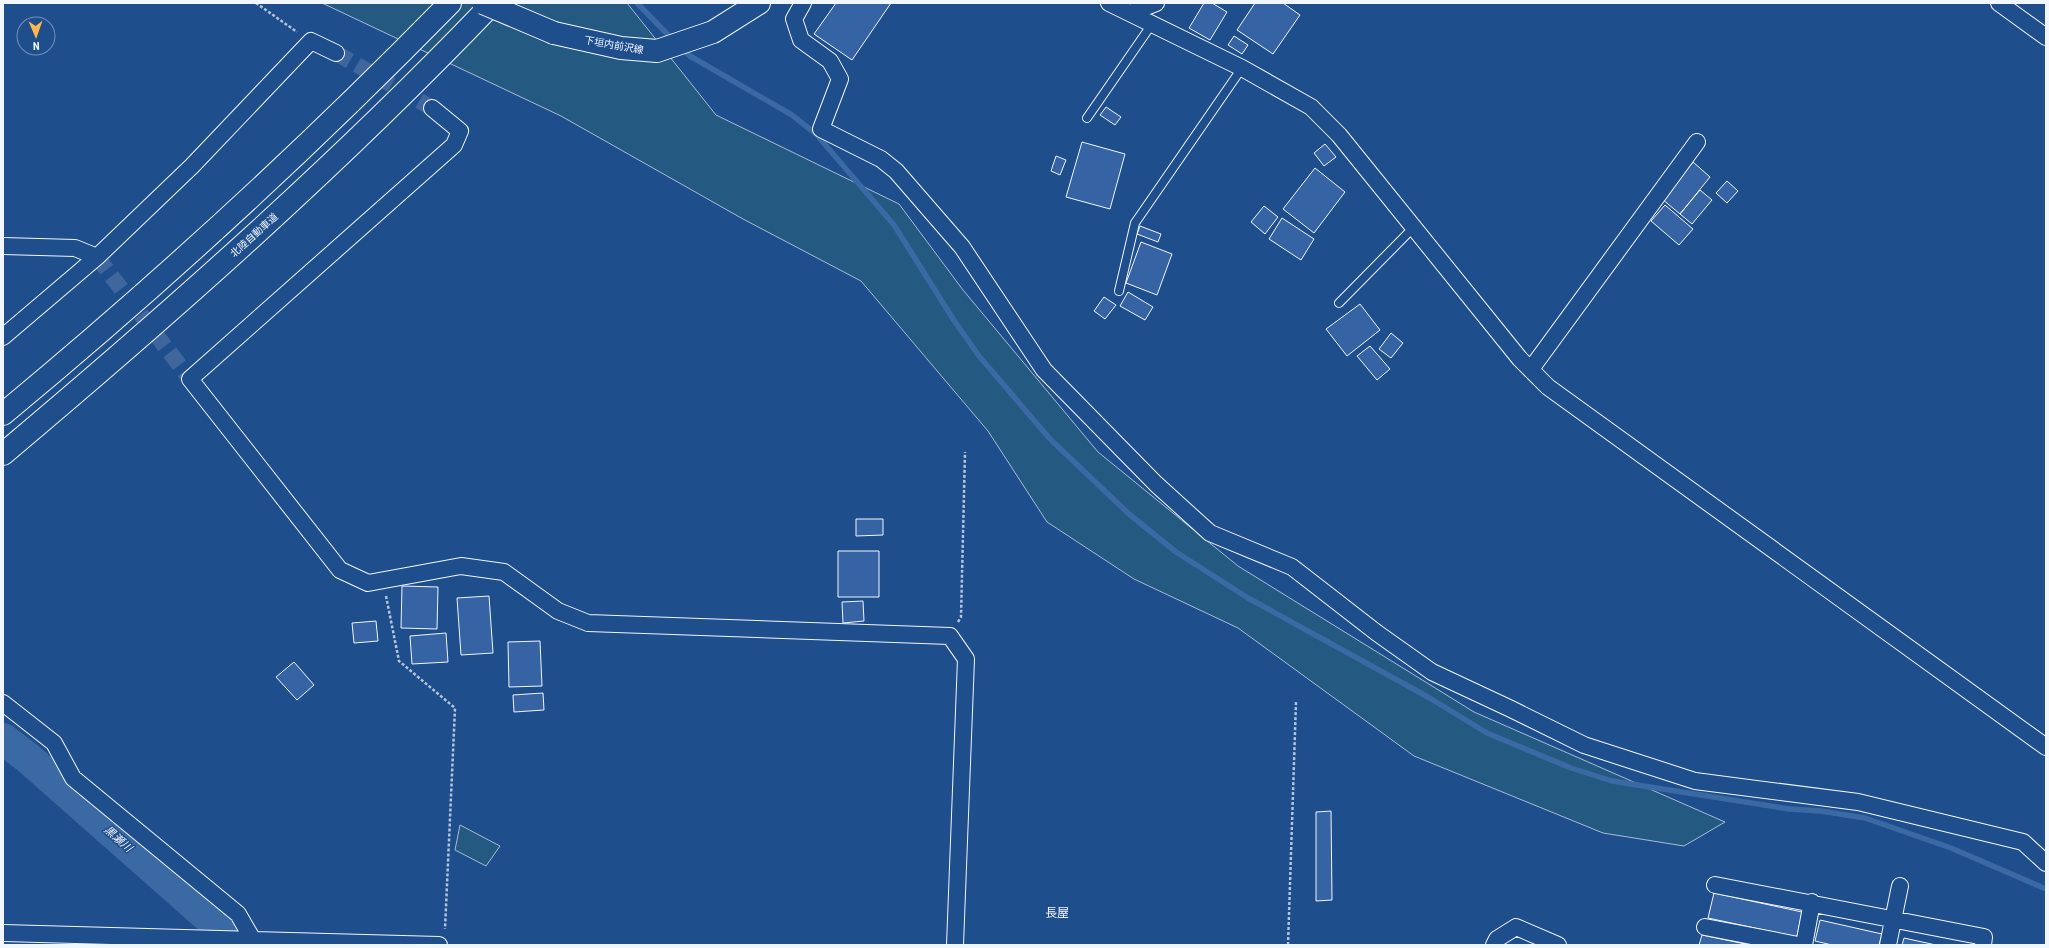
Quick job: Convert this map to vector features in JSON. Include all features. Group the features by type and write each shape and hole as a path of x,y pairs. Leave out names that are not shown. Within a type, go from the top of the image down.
{"main road":[{"path":"3,414 186,256 293,158 450,3"},
{"name":"下垣内前沢線","path":"483,3 554,33 621,48 657,51 713,32 760,3"},
{"name":"北陸自動車道","path":"3,454 76,393 199,285 336,160 493,3"}],"street":[{"path":"803,3 794,19 800,40 830,61 840,80 821,128 881,159 896,171 962,246 1044,370 1156,484 1210,533 1292,568 1432,672 1584,745 1695,781 1858,802 2023,842 2046,863"},
{"path":"1109,3 1242,68 1311,107 1339,135 1520,359 1548,387 2046,747"},
{"path":"1130,13 1156,3"},
{"path":"1999,3 2046,37"},
{"path":"3,337 97,257 192,166 311,41 336,54"},
{"path":"432,108 460,131 454,145 190,379 340,570 368,583 383,582 461,566 504,572 558,611 588,623 950,636 966,659 955,945"},
{"path":"1530,369 1697,142"},
{"path":"3,246 75,248 97,257"},
{"path":"3,703 54,743 73,778 238,914 248,940"},
{"path":"1715,885 1812,902 1984,937 1983,945"},
{"path":"1888,945 1900,886"},
{"path":"1804,945 1812,902"},
{"path":"1494,945 1497,939 1516,927 1558,945"},
{"path":"1705,927 1798,945"},
{"path":"3,933 248,940 442,941"}],"lane":[{"path":"1087,118 1152,24"},
{"path":"1119,291 1135,223 1242,68"},
{"path":"1339,303 1414,227"}],"path":[{"path":"256,3 311,41"},
{"path":"950,636 961,617 965,452"},
{"path":"383,582 399,661 455,708 442,941"},
{"path":"1288,945 1296,702"}],"shaded area":[{"path":"322,3 627,3 716,115 899,204 963,290 1098,452 1238,566 1474,712 1725,822 1684,846 1603,833 1414,756 1238,628 1134,579 1047,522 988,431 861,281 743,219 561,116"},
{"path":"460,825 500,846 486,866 455,850"}],"building":[{"path":"836,3 891,3 852,60 814,34"},
{"path":"1204,3 1212,3 1227,12 1210,40 1189,28"},
{"path":"1255,3 1283,3 1300,15 1273,54 1237,30"},
{"path":"1234,36 1248,45 1242,54 1228,45"},
{"path":"1106,107 1121,117 1115,125 1100,115"},
{"path":"1082,142 1125,154 1110,209 1066,197"},
{"path":"1325,144 1336,157 1324,166 1314,153"},
{"path":"1056,156 1066,160 1060,175 1051,171"},
{"path":"1693,162 1710,177 1680,214 1662,199"},
{"path":"1315,168 1345,192 1314,233 1283,209"},
{"path":"1727,181 1738,191 1727,203 1716,193"},
{"path":"1700,190 1712,200 1692,224 1680,214"},
{"path":"1665,205 1693,229 1679,245 1651,221"},
{"path":"1264,206 1278,217 1265,234 1251,222"},
{"path":"1282,218 1314,239 1301,260 1269,239"},
{"path":"1140,226 1161,234 1158,242 1137,234"},
{"path":"1141,242 1172,254 1157,295 1126,283"},
{"path":"1128,292 1153,307 1145,320 1120,306"},
{"path":"1104,297 1116,305 1105,319 1094,311"},
{"path":"1360,304 1380,330 1347,356 1326,329"},
{"path":"1391,333 1403,343 1391,358 1379,349"},
{"path":"1370,346 1390,369 1377,380 1357,356"},
{"path":"856,519 883,519 883,535 856,536"},
{"path":"838,551 879,551 879,597 838,597"},
{"path":"402,586 438,587 437,629 401,628"},
{"path":"489,596 493,653 461,655 457,598"},
{"path":"863,601 864,621 843,623 842,602"},
{"path":"376,621 378,641 354,643 352,623"},
{"path":"446,633 448,662 412,664 410,636"},
{"path":"540,641 542,686 509,687 508,642"},
{"path":"294,662 314,685 297,700 276,677"},
{"path":"543,693 544,710 514,712 513,695"},
{"path":"1331,811 1332,900 1316,901 1316,812"},
{"path":"1714,893 1802,912 1797,937 1708,918"},
{"path":"1820,920 1882,934 1879,945 1832,945 1815,941"},
{"path":"1702,935 1750,945 1699,945"},
{"path":"1904,938 1936,945 1902,945"}],"waterway":[{"path":"637,3 673,40"},
{"path":"682,49 690,56 792,115 816,134 894,225 955,322 979,356 1050,439 1129,514 1176,552 1248,598 1428,697 1487,733 1571,768 1612,781 1789,809 1821,811 1865,818 1951,848 2046,889"},
{"name":"黒瀬川","path":"3,739 28,758 216,924 226,945"}],"tunnel":[{"path":"336,53 432,108"},
{"path":"97,257 190,379"}],"district":[{"name":"長屋","path":"1057,913"}]}
